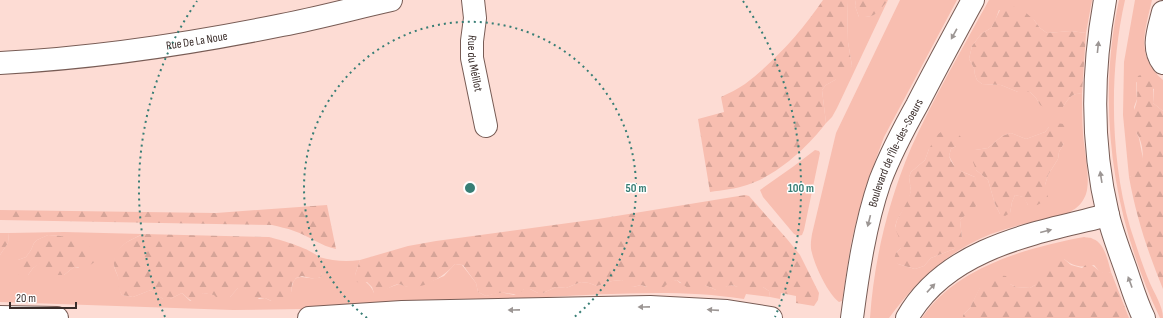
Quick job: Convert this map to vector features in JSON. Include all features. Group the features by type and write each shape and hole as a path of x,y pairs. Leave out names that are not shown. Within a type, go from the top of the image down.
{"street":[{"name":"Rue De La Noue","path":"0,63 63,58 182,44 282,25 391,0"},
{"name":"Rue du Mélilot","path":"473,0 475,18 472,41 472,58 486,126"},
{"name":"Boulevard de l'Île-des-Soeurs","path":"852,318 861,255 871,212 883,176 903,130 972,0"},
{"path":"1105,0 1098,46 1095,95 1098,157 1108,215 1131,285 1144,318"},
{"path":"1163,12 1156,43 1158,54 1163,62"},
{"path":"907,318 922,297 949,271 984,251 1029,235 1108,215"},
{"path":"309,318 402,312 650,307 683,313 735,312 771,318"},
{"path":"0,317 57,318"}],"green space":[{"path":"823,0 847,0 848,42 852,66 846,74 826,85 822,90 826,123 801,151 769,175 758,181 743,186 710,192 698,119 724,112 721,97 745,84 767,66 797,34"},
{"path":"847,0 856,0 855,6 859,17 865,17 876,13 888,0 837,108 832,117 826,123 822,90 826,85 835,80 852,66 848,42"},
{"path":"856,0 888,0 882,8 873,15 859,17 855,6"},
{"path":"900,0 957,0 884,137 866,186 858,215 851,243 842,301 839,302 826,286 816,265 811,248 812,234 836,133"},
{"path":"989,0 1092,0 1086,33 1071,31 1047,33 1040,28 1034,20 999,10 991,28 981,34 972,46 969,59 974,68 977,80 982,84 1001,85 1018,92 1030,92 1040,105 1063,107 1073,95 1082,94 1083,133 1088,173 1086,194 1083,201 1069,213 996,232 961,249 934,268 899,304 889,318 870,318 875,275 883,232 895,189 911,148 929,110","holes":["1049,127 1064,143 1059,152 1058,159 1048,175 1045,185 1028,205 1024,197 1015,195 1010,213 1000,214 995,204 988,180 976,170 975,150 988,148 1002,136 1011,133 1026,139 1045,132","956,146 951,149 949,156 956,169 975,177 977,205 960,220 962,238 954,249 931,258 924,266 915,269 898,264 896,253 901,248 901,240 895,227 897,220 908,202 911,191 909,177 911,172 925,160 929,149"]},
{"path":"1119,0 1125,0 1116,55 1114,84 1115,143 1119,172 1123,200 1130,227 1146,275 1160,304 1163,318 1160,318 1144,281 1131,242 1120,203 1113,162 1109,122 1109,81 1112,40"},
{"path":"1135,0 1152,0 1144,43 1148,62 1163,80 1163,111 1153,103 1154,89 1136,82 1137,99 1134,107 1136,132 1139,138 1143,159 1141,167 1135,175 1129,177 1123,115 1124,62"},
{"path":"1010,5 1024,11 1040,28 1047,33 1071,31 1086,33 1082,94 1073,95 1063,107 1049,110 1040,105 1030,92 1018,92 1001,85 982,84 977,80 974,68 969,59 972,46 981,34 991,28 1002,6"},
{"path":"1143,74 1148,75 1152,82 1153,103 1163,111 1163,289 1143,234 1129,177 1138,170 1141,165 1143,154 1141,142 1133,126 1132,119 1137,101 1137,79 1138,76"},
{"path":"1056,123 1064,124 1067,132 1064,143 1059,152 1058,159 1048,175 1045,185 1048,197 1040,204 1028,205 1023,197 1015,195 1010,213 1005,216 1000,214 995,204 988,180 976,170 973,162 975,150 988,148 1002,136 1011,133 1026,139 1045,132 1049,127"},
{"path":"946,128 955,131 961,137 961,143 951,149 949,156 951,161 959,170 975,177 981,200 960,220 962,238 960,244 954,249 931,258 924,266 915,269 898,264 894,259 896,253 901,248 900,240 895,228 897,220 911,191 909,177 911,172 925,160 937,135"},
{"path":"815,150 819,151 820,153 804,230 802,235 798,236 794,234 763,197 760,190"},
{"path":"745,195 749,196 800,255 819,293 818,300 814,306 796,303 796,296 781,293 780,299 770,297 769,291 763,287 755,288 752,292 744,292 733,285 727,286 722,290 716,290 705,285 688,288 677,280 668,283 662,289 654,289 641,285 633,287 627,286 622,280 612,281 597,286 581,282 566,288 556,287 543,293 538,293 530,289 524,289 518,294 499,293 486,296 478,292 476,283 463,265 455,264 446,273 427,284 407,287 399,284 379,294 374,293 372,287 367,282 360,284 356,281 355,275 360,260 408,246 598,219"},
{"path":"327,205 336,249 325,246 291,230 272,225 0,220 0,210 216,213"},
{"path":"64,232 143,234 123,245 115,258 114,267 119,280 121,293 122,295 133,297 151,290 163,299 170,299 182,293 190,301 203,293 230,297 238,288 245,288 259,299 265,298 271,301 291,293 292,285 298,278 321,277 323,263 319,257 340,261 360,260 355,275 369,284 374,293 399,284 408,287 427,283 444,276 455,264 462,265 476,283 478,292 486,296 500,292 514,295 524,289 530,289 538,293 543,293 556,287 566,288 581,282 597,286 612,281 622,280 633,287 641,285 646,287 677,280 680,283 705,285 716,290 730,285 739,287 763,287 769,291 770,297 746,294 744,299 695,294 646,293 303,309 233,310 0,302 0,255 8,243 9,233","holes":["48,235 62,236 79,268 74,267 64,275 48,268 41,262 33,268 28,275 18,260 26,257 37,240"]},
{"path":"0,233 9,233 8,243 0,255"},
{"path":"143,234 269,237 282,240 313,253 322,261 323,269 321,277 315,279 302,276 296,278 292,284 291,293 287,301 278,304 265,298 250,298 245,288 238,288 230,297 223,299 217,298 214,295 203,293 198,300 195,301 190,300 182,293 170,299 163,299 151,290 133,297 122,295 114,266 114,258 119,248 132,239"},
{"path":"48,235 62,236 82,242 97,255 96,261 86,268 74,267 64,275 55,275 41,263 33,268 28,275 19,275 16,269 18,260 26,257 37,240"},
{"path":"1084,237 1092,238 1100,244 1105,253 1111,272 1106,274 1100,272 1094,265 1078,266 1071,264 1064,259 1030,288 1016,287 1010,284 980,288 970,308 963,315 963,318 922,318 936,300 954,285 994,262 1039,247"},
{"path":"1054,259 1064,259 1071,265 1082,268 1088,263 1104,273 1111,272 1129,318 963,318 963,315 970,308 980,287 989,278 996,275 1006,276 1010,284 1016,287 1030,288 1035,285 1045,265"}]}
